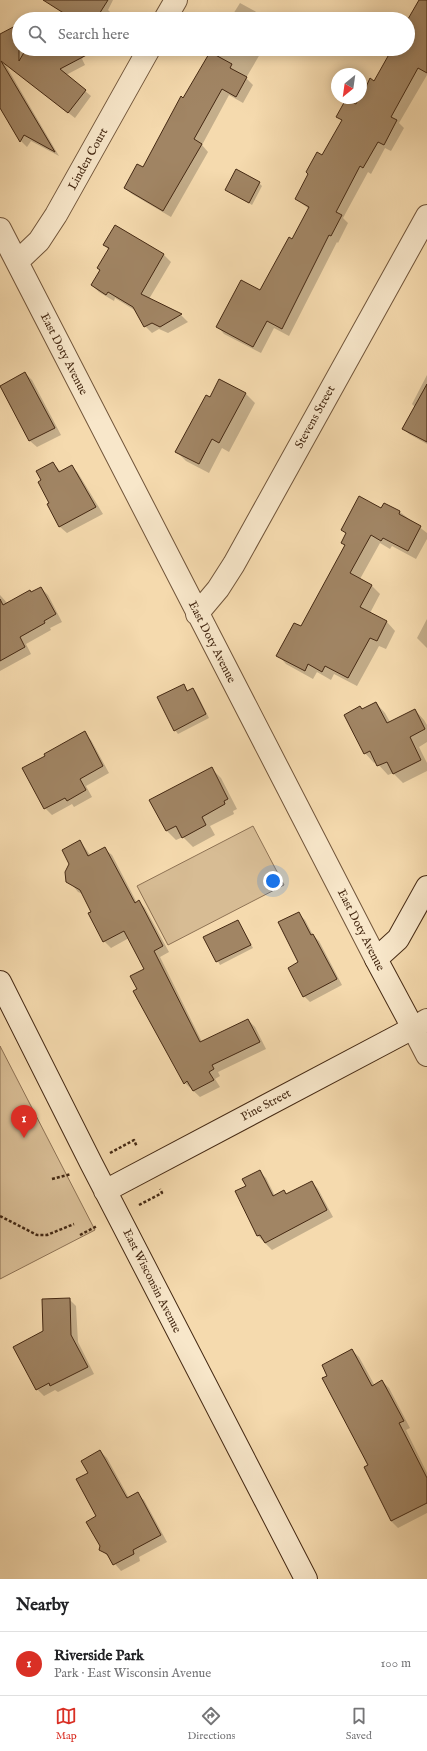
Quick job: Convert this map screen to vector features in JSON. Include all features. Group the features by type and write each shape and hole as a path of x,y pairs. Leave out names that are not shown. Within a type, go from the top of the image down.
{"street":[{"path":"169,12 176,0"},
{"name":"Linden Court","path":"17,262 40,241 145,56"},
{"name":"Stevens Street","path":"197,614 218,589 234,564 427,216"},
{"name":"East Doty Avenue","path":"0,228 197,614 376,959 420,1024 427,1055"},
{"path":"376,959 398,939 427,887"},
{"name":"East Wisconsin Avenue","path":"0,982 105,1191 306,1579"},
{"name":"Pine Street","path":"105,1191 420,1024"}],"path":[{"path":"0,1216 37,1235 47,1235 74,1224"}],"shaded area":[{"path":"253,826 284,885 168,945 137,886"},
{"path":"0,1046 95,1230 0,1279"}],"building":[{"path":"43,0 108,0 100,12 62,12"},
{"path":"419,0 427,0 427,73 418,68 391,117 397,120 384,145 378,142 363,168 360,166 336,212 342,215 331,236 329,235 282,329 267,321 253,347 216,327 241,280 260,290 289,237 292,239 309,207 295,199 308,174 306,172 317,152 322,155 342,120 336,117 343,104 367,104 367,85 370,78 374,81 388,56 415,56 415,12 412,12"},
{"path":"12,28 12,56 19,56 19,61 22,56 85,56 60,69 86,90 68,113 1,61 55,152 24,135 20,142 0,108 0,34"},
{"path":"208,56 217,56 232,64 230,68 247,77 236,97 222,89 194,139 202,144 163,211 124,188 137,164 143,167 181,96 183,98"},
{"path":"236,169 260,182 249,203 225,190"},
{"path":"115,225 164,254 141,294 182,314 160,327 152,323 144,327 133,307 108,292 106,295 91,285 100,270 97,268 109,248 103,245"},
{"path":"25,372 55,428 29,441 0,386"},
{"path":"219,379 246,393 219,443 212,439 199,464 175,452 206,395 210,397"},
{"path":"427,384 427,442 402,429"},
{"path":"53,462 59,472 72,465 96,507 59,527 47,504 49,503 38,482 41,480 36,471"},
{"path":"359,496 381,508 384,503 400,511 399,514 421,526 408,551 383,538 381,541 371,535 350,573 372,585 360,607 387,621 377,641 370,638 348,678 325,666 322,672 308,664 305,671 276,656 294,623 301,626 345,545 341,543 346,533 341,530"},
{"path":"41,587 56,614 44,621 45,623 20,637 25,647 0,661 0,599 3,605 30,590 31,592"},
{"path":"184,684 187,691 193,688 206,714 174,731 157,697"},
{"path":"376,702 387,723 415,709 425,729 410,737 421,760 393,774 387,762 377,766 370,751 364,754 344,715 360,706 362,709"},
{"path":"85,731 103,766 80,779 86,790 67,801 65,798 44,809 22,768 45,756 44,754"},
{"path":"212,767 228,799 224,801 225,804 202,817 206,825 182,838 176,826 166,831 149,800"},
{"path":"80,840 88,856 105,847 135,903 139,900 163,946 154,951 200,1042 248,1019 260,1042 212,1065 214,1069 209,1072 214,1080 193,1091 187,1081 184,1084 133,991 137,989 130,976 144,969 124,931 103,942 88,913 91,912 80,890 66,882 65,872 69,864 62,850"},
{"path":"299,912 311,935 313,934 337,979 303,997 288,968 298,962 278,922"},
{"path":"238,920 251,945 216,962 203,937"},
{"path":"260,1170 273,1196 284,1190 286,1194 312,1181 327,1210 265,1243 260,1235 257,1236 235,1191 246,1186 242,1179"},
{"path":"70,1298 71,1335 88,1367 50,1386 49,1383 36,1390 13,1347 43,1331 42,1299"},
{"path":"352,1349 372,1386 382,1380 404,1421 399,1423 427,1478 427,1503 391,1521 364,1467 368,1465 322,1378 327,1376 322,1365"},
{"path":"100,1450 127,1498 138,1492 161,1535 133,1550 134,1554 113,1565 107,1554 99,1550 100,1546 86,1522 96,1516 76,1479 88,1473 81,1461"}],"place":[{"name":"Riverside Park","path":"24,1138"}]}
